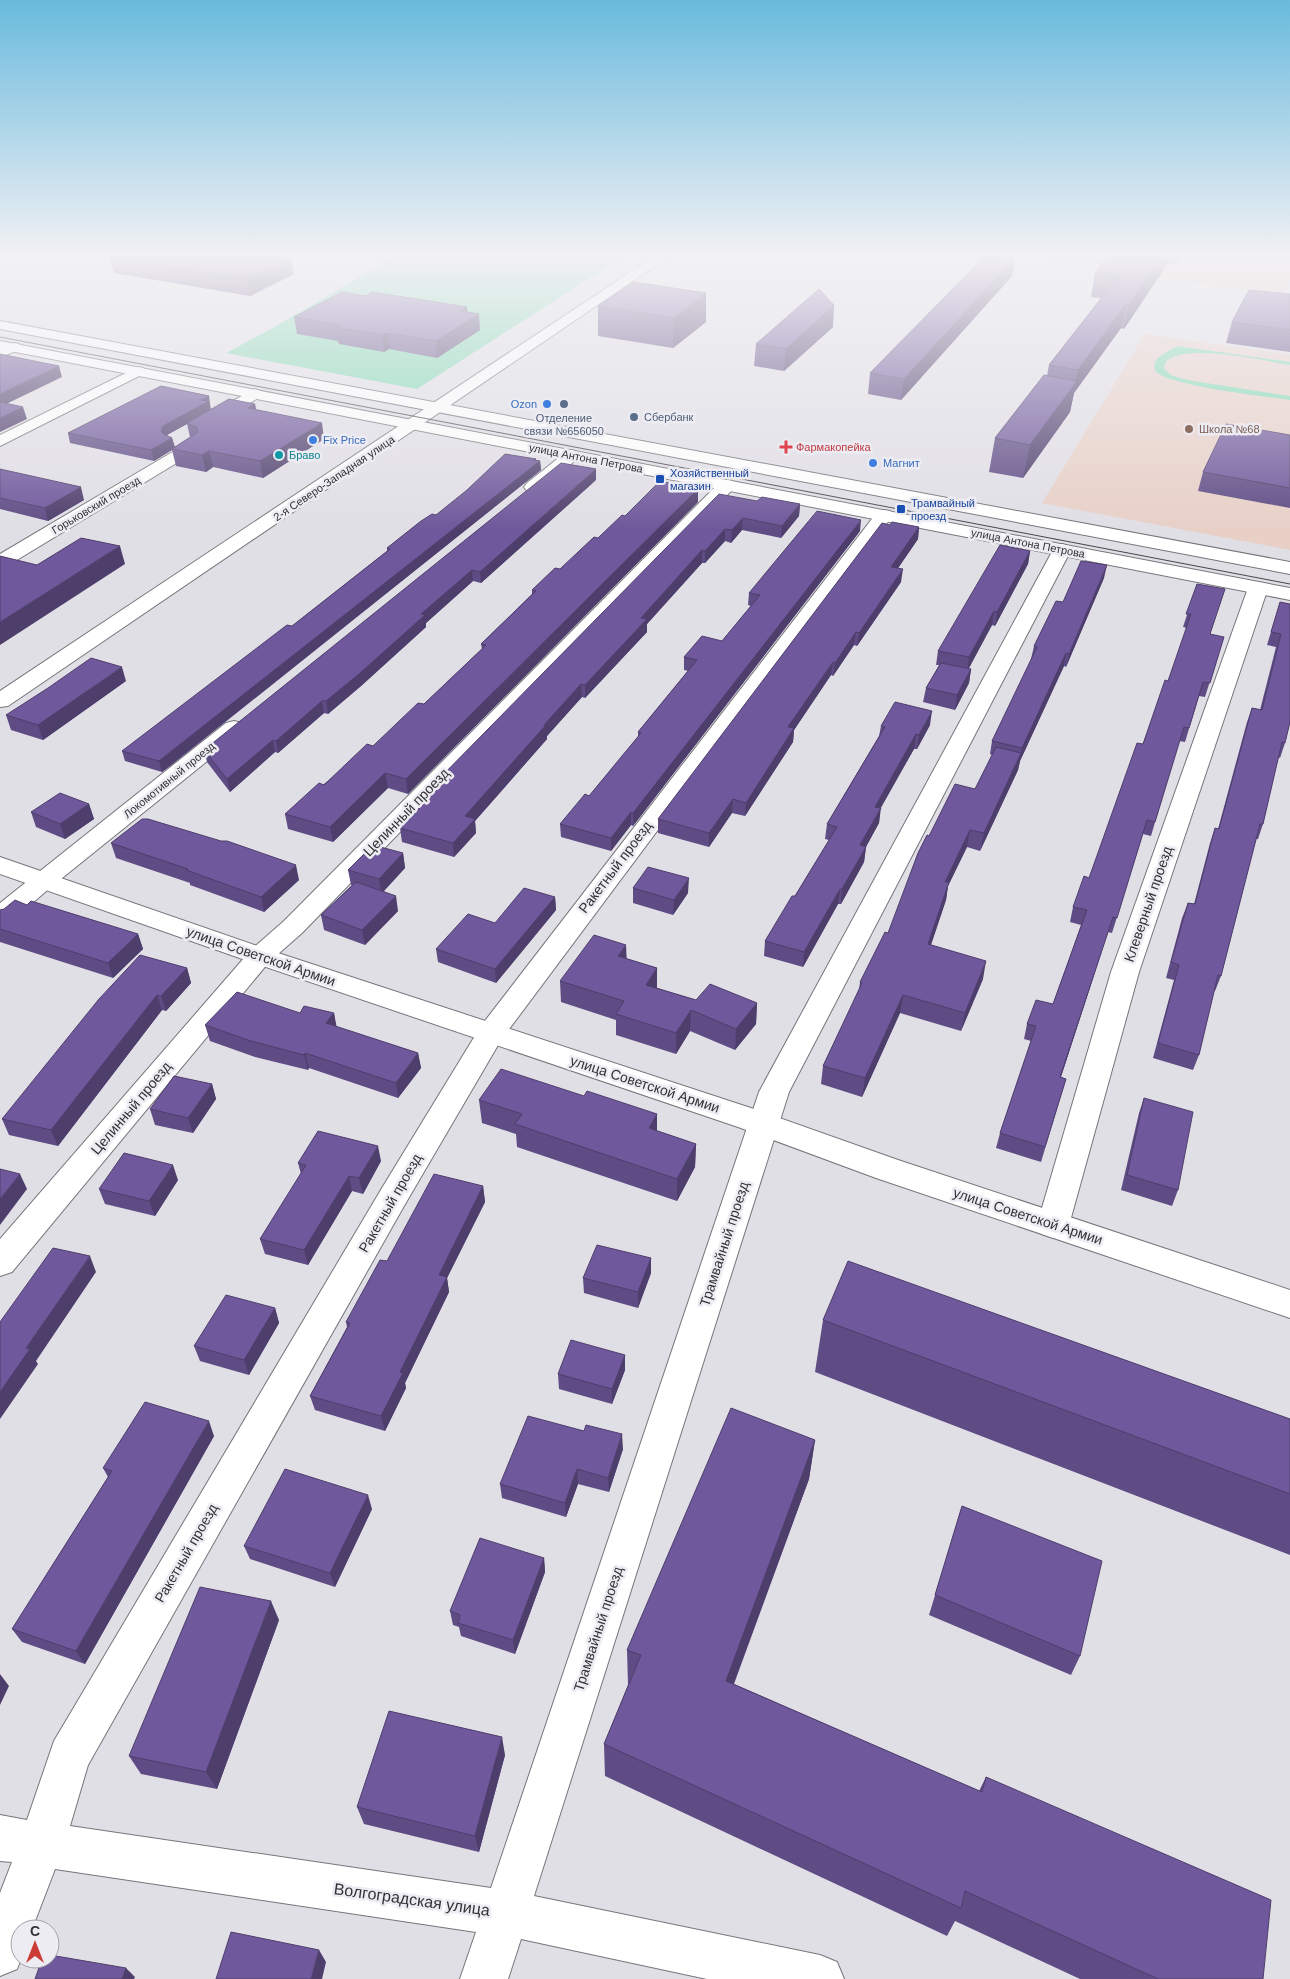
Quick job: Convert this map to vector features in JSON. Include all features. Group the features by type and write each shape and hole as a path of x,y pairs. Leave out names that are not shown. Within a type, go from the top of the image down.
{"street":[{"name":"улица Антона Петрова","path":"108,345 1290,568"},
{"name":"2-я Северо-Западная улица","path":"0,701 532,345"},
{"name":"улица Антона Петрова","path":"5,348 138,371 1290,594"},
{"path":"0,441 138,371"},
{"name":"Горьковский проезд","path":"0,562 255,394"},
{"path":"514,502 572,455"},
{"name":"Целинный проезд","path":"0,1262 260,956 293,927 727,485"},
{"name":"Ракетный проезд","path":"0,1952 21,1842 393,1196 491,1033 884,516"},
{"name":"Трамвайный проезд","path":"484,1979 679,1377 774,1092 1062,550"},
{"name":"Клеверный проезд","path":"1053,1225 1125,972 1258,588"},
{"name":"Локомотивный проезд","path":"0,917 42,880 73,858 251,714"},
{"name":"улица Советской Армии","path":"0,865 260,956 764,1124 887,1169 1290,1304"},
{"name":"Волгоградская улица","path":"21,1842 506,1913 820,1979"}],"shaded area":[{"name":"Школа №68","path":"1138,345 1223,345 1290,355 1290,550 1042,503"}],"green space":[{"path":"240,345 485,345 417,389 226,353"},
{"path":"1177,346 1290,362 1290,365 1220,354 1200,353 1182,354 1169,359 1164,368 1171,375 1187,380 1290,396 1290,400 1195,385 1175,381 1161,375 1155,370 1156,361"}],"building":[{"path":"764,345 790,345 786,349"},
{"path":"897,345 935,345 904,379 870,373"},
{"path":"1064,345 1096,345 1078,370 1049,365"},
{"path":"0,354 59,366 0,394"},
{"path":"1044,375 1077,381 1030,445 995,438"},
{"path":"161,386 209,396 201,400 209,401 163,426 161,431 163,434 172,438 151,450 68,433"},
{"path":"229,399 255,404 248,408 322,423 260,461 209,451 202,455 172,449 198,432 196,427 187,423"},
{"path":"0,402 23,407 0,418"},
{"path":"1226,424 1290,435 1290,488 1203,472"},
{"path":"505,454 540,461 159,761 122,751 287,625 292,626 390,549 387,548 421,521 432,514 436,515 467,490"},
{"path":"561,463 596,469 480,572 472,570 421,614 425,615 359,674 326,701 322,701 276,741 273,740 227,779 204,750"},
{"path":"0,469 81,487 45,508 0,498"},
{"path":"660,481 698,489 406,779 385,773 330,827 285,814 319,783 324,785 367,744 373,746 418,703 424,704 486,645 481,644 536,591 532,590 555,568 560,569 594,537 598,538 622,515 625,516"},
{"path":"719,494 757,501 762,497 800,504 782,526 743,518 732,530 725,529 705,551 702,550 641,618 647,619 585,685 581,684 465,816 475,819 453,843 400,828 438,789 431,787"},
{"path":"817,511 861,520 633,813 631,812 611,838 560,824 585,794 589,796 641,733 638,732 697,660 684,657 702,636 722,641 760,595 749,593"},
{"path":"892,522 919,527 891,567 903,569 859,633 856,632 835,663 833,662 788,727 794,728 746,803 733,799 709,833 658,819 882,523 890,525"},
{"path":"81,538 120,546 0,622 0,556 37,565"},
{"path":"1000,545 1030,551 997,612 994,611 969,657 938,651"},
{"path":"1081,561 1107,565 1069,654 1066,653 1022,748 992,741 1037,647 1034,646 1056,601 1063,602"},
{"path":"1197,584 1225,589 1210,634 1224,637 1210,683 1203,682 1189,728 1184,727 1155,822 1147,820 1117,918 1113,917 1060,1077 1066,1079 1045,1147 1000,1133 1036,1026 1027,1024 1036,1000 1053,1004 1087,910 1073,907 1084,876 1089,878 1137,743 1143,744 1165,680 1168,681 1191,614 1186,614"},
{"path":"1280,602 1290,604 1290,722 1285,743 1282,742 1263,824 1260,824 1221,976 1218,975 1199,1055 1158,1043 1179,965 1171,962 1188,903 1195,904 1215,828 1219,829 1252,708 1262,710 1281,634 1271,632"},
{"path":"91,658 122,667 38,725 6,715 48,688"},
{"path":"941,663 971,669 957,695 926,688"},
{"path":"895,702 932,711 919,735 916,734 875,807 881,808 860,845 866,847 804,952 765,941 837,827 827,824 885,727 881,726"},
{"path":"996,747 1021,753 984,833 970,830 945,882 949,882 928,944 986,961 965,1013 903,995 865,1078 823,1066 862,983 860,982 885,932 888,933 918,853 927,835 929,836 955,784 975,789"},
{"path":"60,793 89,804 60,824 31,812"},
{"path":"142,819 148,819 221,841 227,841 296,865 261,897 186,870 188,869 111,843"},
{"path":"373,845 403,853 379,879 348,870"},
{"path":"648,867 689,878 674,900 633,888"},
{"path":"356,882 396,896 362,930 321,915"},
{"path":"524,888 555,897 495,969 436,949 468,914 495,923"},
{"path":"15,900 27,905 31,901 138,934 108,963 0,929 0,910"},
{"path":"594,935 626,945 618,956 657,968 646,985 696,1000 710,984 757,1003 736,1029 691,1010 676,1033 616,1014 624,1001 560,981"},
{"path":"140,955 187,968 161,996 157,995 51,1130 2,1119 99,999"},
{"path":"237,992 300,1013 304,1006 334,1013 326,1023 418,1053 396,1083 305,1053 304,1055 251,1041 205,1025"},
{"path":"501,1069 584,1096 587,1091 657,1114 649,1128 696,1144 677,1179 515,1124 522,1114 479,1100"},
{"path":"174,1076 212,1084 188,1118 150,1109"},
{"path":"1144,1098 1193,1112 1178,1190 1127,1175"},
{"path":"318,1131 378,1146 359,1178 349,1176 304,1250 260,1239 306,1165 298,1163"},
{"path":"124,1153 173,1165 149,1201 99,1189"},
{"path":"0,1169 20,1174 0,1199"},
{"path":"434,1174 483,1186 439,1275 447,1277 400,1372 403,1373 381,1416 310,1396 350,1323 346,1322 380,1260 387,1261"},
{"path":"597,1245 651,1258 638,1292 583,1278"},
{"path":"53,1248 90,1256 26,1348 30,1349 0,1392 0,1322"},
{"path":"848,1261 1290,1419 1290,1494 823,1320"},
{"path":"226,1295 275,1308 244,1360 194,1346"},
{"path":"571,1340 625,1355 612,1389 558,1374"},
{"path":"145,1402 209,1421 76,1651 12,1629 112,1471 103,1468"},
{"path":"731,1408 815,1440 726,1681 982,1792 986,1777 1271,1900 1263,1979 1158,1979 965,1891 961,1908 604,1744 641,1655 627,1650"},
{"path":"528,1416 584,1431 586,1425 622,1434 608,1478 577,1469 565,1503 500,1484"},
{"path":"285,1469 368,1495 330,1573 244,1546"},
{"path":"962,1506 1102,1561 1080,1656 935,1595"},
{"path":"480,1538 544,1558 513,1640 458,1623 460,1615 450,1611"},
{"path":"200,1587 271,1601 206,1772 129,1756"},
{"path":"389,1711 502,1737 475,1836 357,1807"},
{"path":"231,1932 319,1950 311,1979 216,1979"},
{"path":"60,1957 126,1968 122,1979 35,1979 38,1969 60,1969"}],"tram line":[{"path":"44,345 1290,584"}],"place":[{"name":"Ozon","path":"547,404"},
{"name":"Отделение связи №656050","path":"564,404"},
{"name":"Сбербанк","path":"634,417"},
{"name":"Школа №68","path":"1189,429"},
{"name":"Fix Price","path":"313,440"},
{"name":"Фармакопейка","path":"786,447"},
{"name":"Браво","path":"279,455"},
{"name":"Магнит","path":"873,463"},
{"name":"Хозяйственный магазин","path":"660,479"},
{"name":"Трамвайный проезд","path":"901,509"}]}
